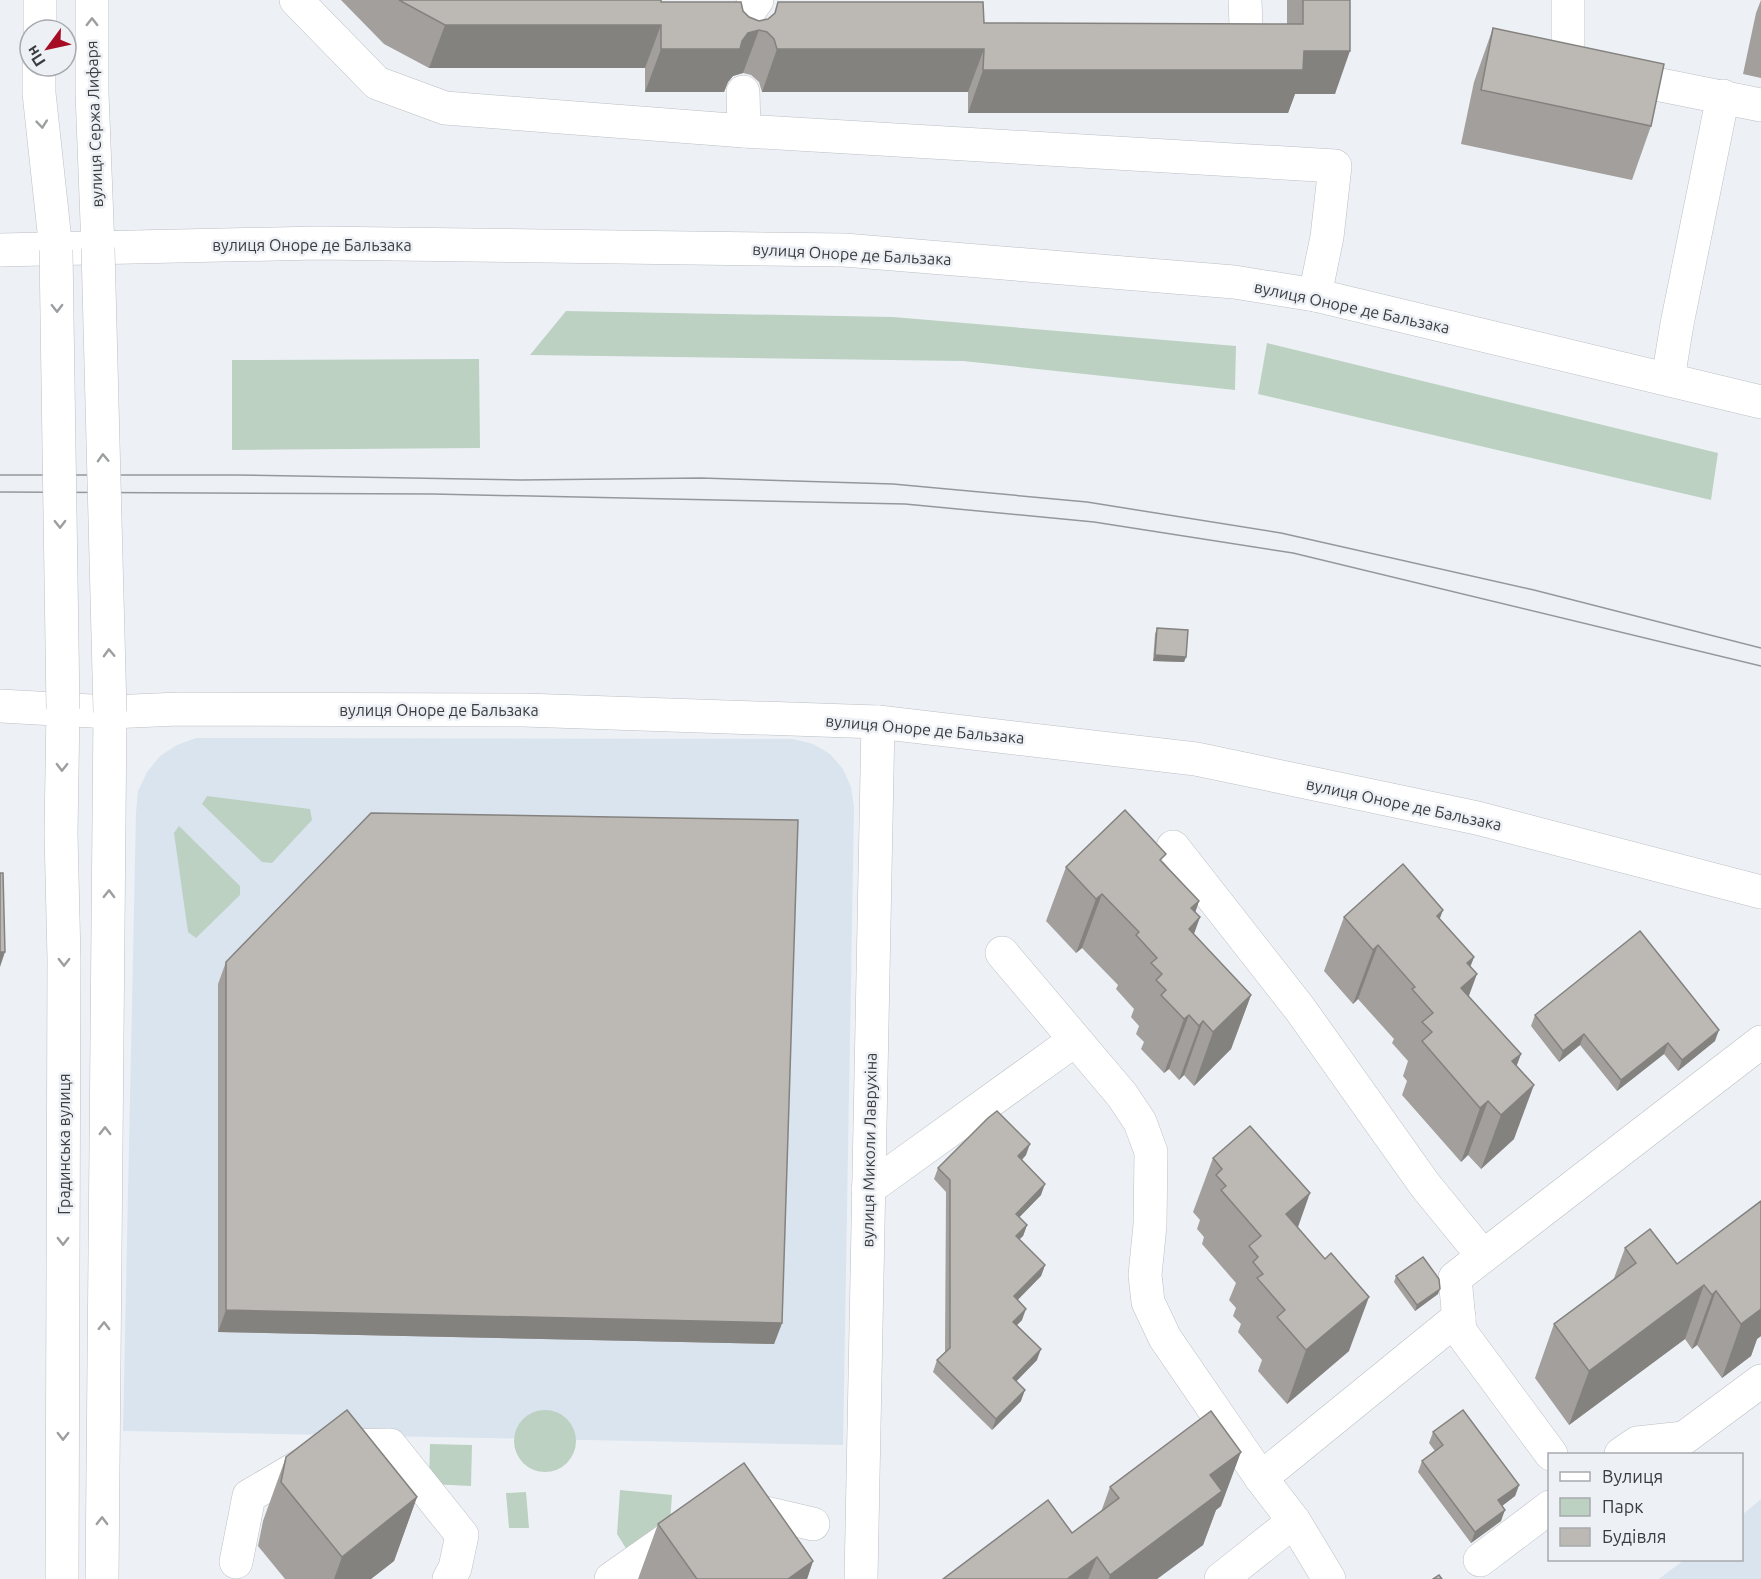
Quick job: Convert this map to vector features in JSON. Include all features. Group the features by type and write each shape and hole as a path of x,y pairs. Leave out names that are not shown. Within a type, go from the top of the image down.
{"street":[{"path":"40,0 40,18"},
{"name":"вулиця Сержа Лифаря","path":"92,0 92,93 110,712"},
{"path":"296,0 377,83 445,108 744,131 1335,166 1327,237 1315,295"},
{"path":"744,45 746,16 757,0"},
{"path":"1568,0 1568,67"},
{"path":"1535,61 1761,105"},
{"path":"39,78 56,250"},
{"path":"743,92 744,131"},
{"path":"1668,379 1723,96"},
{"name":"вулиця Оноре де Бальзака","path":"0,250 318,243 844,250 1234,282 1315,295 1761,402"},
{"name":"Градинська вулиця","path":"56,250 63,709 61,834 64,959 63,1579"},
{"name":"вулиця Оноре де Бальзака","path":"0,706 110,712 179,709 524,710 878,722 1196,759 1477,819 1761,892"},
{"path":"102,1579 110,712"},
{"name":"вулиця Миколи Лаврухіна","path":"861,1579 878,722"},
{"path":"1173,847 1300,1009 1425,1185 1483,1256"},
{"path":"1002,953 1122,1095 1140,1122 1151,1152 1150,1225 1145,1275 1148,1302 1165,1338 1261,1478 1294,1521 1329,1579"},
{"path":"868,1189 1076,1040"},
{"path":"1550,1453 1460,1331 1455,1278 1761,1041"},
{"path":"1261,1478 1459,1317"},
{"path":"1624,1453 1637,1443 1684,1438 1761,1381"},
{"path":"236,1562 249,1496 334,1446 390,1445 462,1535 455,1568 449,1579"},
{"path":"610,1579 712,1508 734,1506 813,1524"},
{"path":"1480,1560 1548,1509"},
{"path":"1221,1579 1294,1521"}],"shaded area":[{"path":"196,738 793,739 813,744 830,754 843,769 851,787 854,807 843,1445 123,1431 138,791 147,772 160,756 177,745"},
{"path":"1761,1499 1761,1579 1659,1579 1683,1561 1743,1561 1743,1514"}],"green space":[{"path":"566,311 893,317 1236,346 1235,390 963,361 530,355"},
{"path":"1267,343 1718,453 1711,500 1258,394"},
{"path":"479,359 480,448 232,450 232,360"},
{"path":"207,796 310,809 312,820 272,863 262,862 202,804"},
{"path":"179,826 240,886 240,895 196,938 188,932 174,833"},
{"path":"539,1410 551,1410 567,1419 574,1429 576,1441 574,1453 567,1463 551,1472 539,1472 528,1467 519,1458 514,1447 514,1435 519,1424 528,1415"},
{"path":"430,1444 472,1445 471,1486 429,1484"},
{"path":"620,1490 672,1495 669,1536 627,1550 617,1534"},
{"path":"526,1492 529,1528 509,1528 506,1493"}],"building":[{"path":"399,0 741,2 743,11 749,17 759,21 768,19 775,13 778,2 983,2 984,23 1303,24 1303,0 1350,0 1350,51 1304,51 1303,70 983,70 984,49 777,49 774,39 767,32 759,30 748,33 740,49 661,49 661,25 445,25"},
{"path":"1493,28 1664,64 1651,126 1481,90"},
{"path":"1157,628 1188,630 1186,657 1155,655"},
{"path":"1125,810 1166,854 1160,860 1199,901 1191,908 1200,917 1189,929 1251,995 1213,1032 1203,1021 1199,1026 1189,1015 1184,1019 1161,995 1166,990 1156,980 1162,974 1151,963 1157,958 1136,935 1139,932 1102,894 1096,899 1066,867"},
{"path":"371,813 798,820 782,1323 226,1310 226,962"},
{"path":"1403,864 1443,910 1437,916 1474,957 1467,963 1477,974 1461,988 1521,1054 1512,1061 1534,1085 1501,1115 1488,1101 1480,1108 1422,1041 1432,1032 1422,1022 1433,1013 1412,989 1415,987 1378,945 1373,950 1344,917"},
{"path":"0,873 3,873 5,952 0,952"},
{"path":"1640,931 1719,1030 1682,1060 1668,1043 1621,1080 1584,1034 1563,1051 1535,1015"},
{"path":"997,1111 1030,1144 1018,1156 1045,1184 1016,1214 1027,1225 1016,1236 1045,1265 1014,1296 1026,1309 1013,1322 1041,1349 1013,1378 1025,1390 996,1419 937,1360 950,1348 950,1180 938,1168"},
{"path":"1250,1126 1310,1193 1286,1214 1325,1259 1331,1253 1369,1297 1306,1350 1277,1317 1285,1310 1257,1278 1263,1274 1253,1262 1258,1257 1249,1246 1261,1236 1221,1190 1226,1186 1216,1175 1222,1169 1213,1158"},
{"path":"1761,1201 1761,1309 1741,1324 1716,1291 1712,1295 1704,1285 1589,1371 1554,1324 1636,1263 1625,1248 1650,1229 1677,1264"},
{"path":"1423,1257 1439,1279 1440,1289 1417,1305 1396,1276"},
{"path":"347,1410 417,1497 342,1557 281,1482 286,1457"},
{"path":"1463,1410 1519,1485 1498,1500 1505,1510 1475,1532 1422,1461 1443,1445 1433,1432"},
{"path":"1211,1411 1241,1452 1210,1475 1222,1491 1110,1575 1097,1557 1067,1579 943,1579 1048,1500 1072,1533 1119,1498 1110,1487"},
{"path":"744,1463 813,1561 788,1579 697,1579 658,1524"}],"tram line":[{"path":"0,475 235,475 521,480 701,478 893,484 1087,502 1281,533 1534,590 1761,648"},
{"path":"0,492 433,494 905,504 1094,522 1293,553 1761,666"}]}
